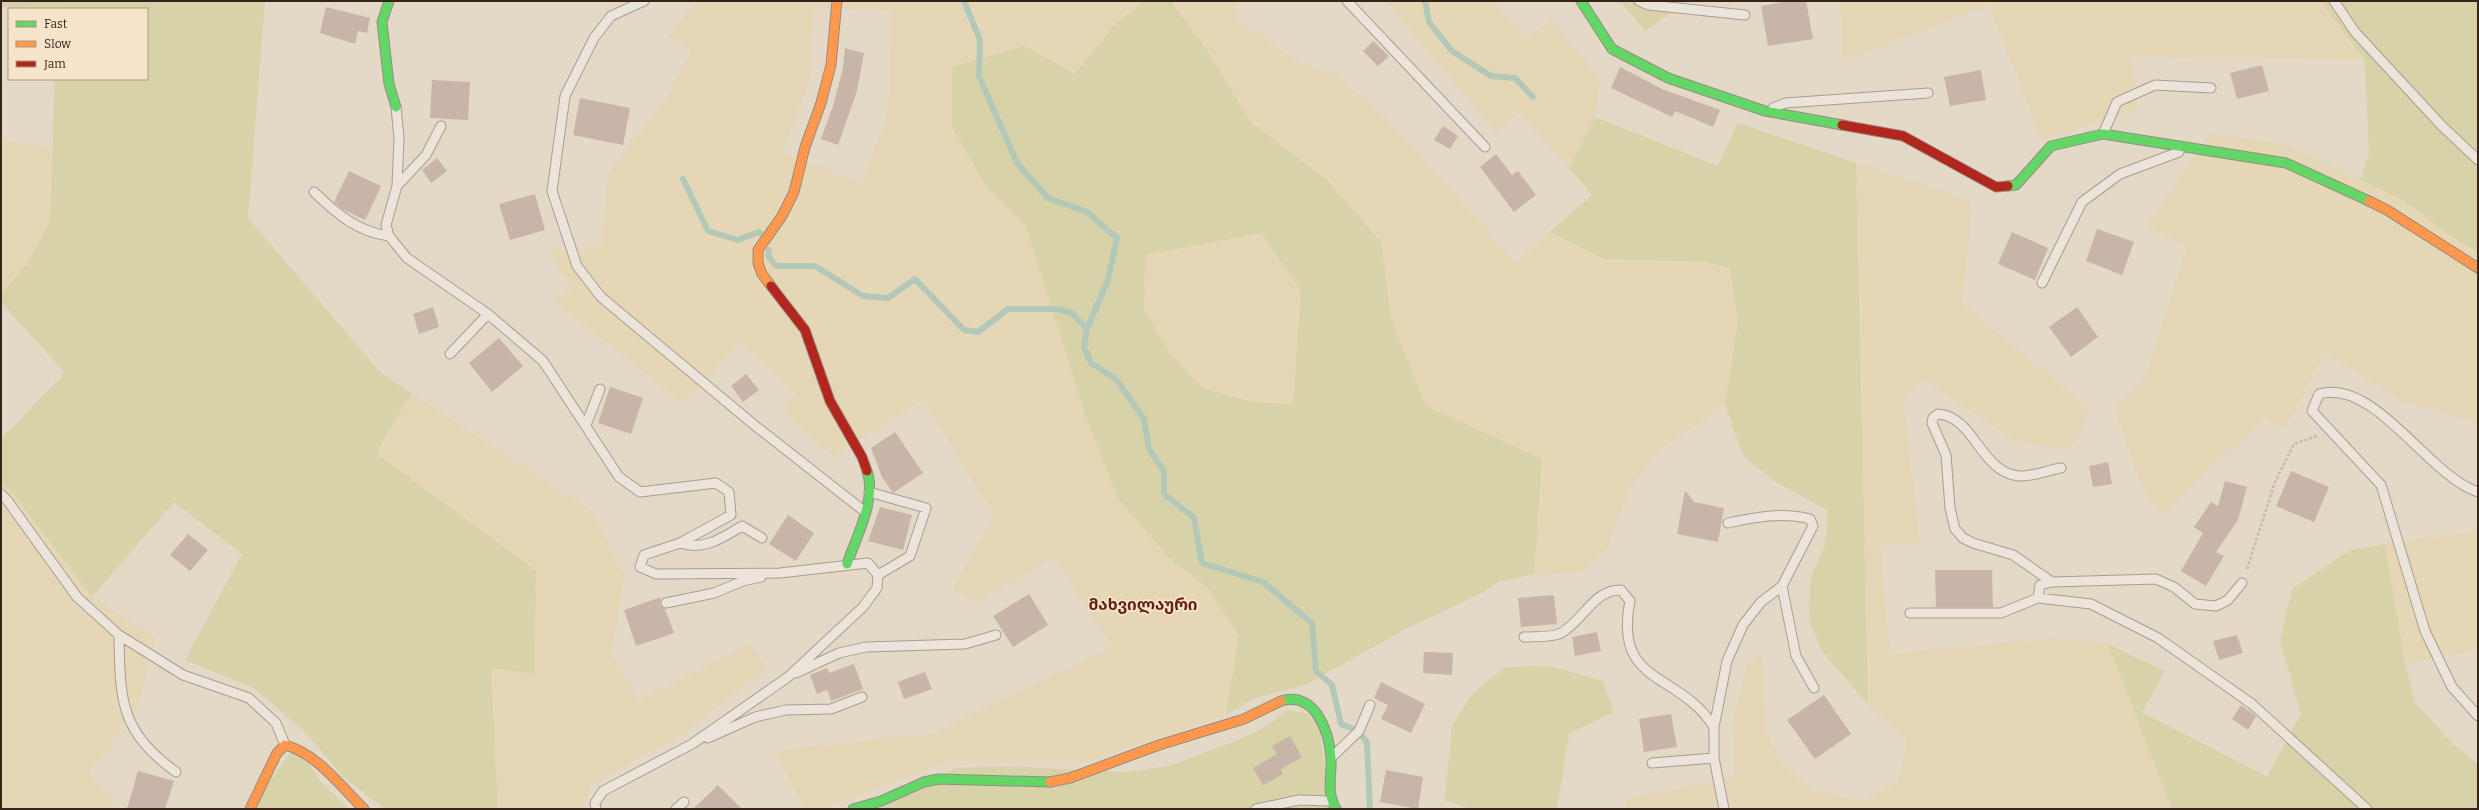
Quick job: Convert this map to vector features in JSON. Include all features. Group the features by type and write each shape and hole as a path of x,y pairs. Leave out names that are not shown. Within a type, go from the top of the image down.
{"street":[{"path":"389,1 382,22 389,84 396,107"},
{"path":"837,1 831,65 821,103 805,147 799,178 782,216 762,242 758,250 758,263 762,274 805,330 830,401 862,457 870,480 865,512 847,564"},
{"path":"1580,1 1612,49 1668,78 1765,111 1903,136 1996,187 2016,185 2051,146 2103,134 2286,163 2387,210 2478,268"},
{"path":"853,809 883,800 917,784 936,780 952,778 1013,782 1064,780 1206,728 1248,718 1282,700 1295,697 1306,702 1318,714 1326,732 1331,758 1330,801 1336,809"},
{"path":"250,809 277,753 286,745 296,746 309,754 364,809"}],"lane":[{"path":"382,22 398,1"},
{"path":"644,1 611,16 594,38 565,96 552,191 577,266 601,297 765,434 865,512"},
{"path":"1347,1 1485,147"},
{"path":"1639,1 1649,5 1745,15"},
{"path":"2334,1 2355,32 2442,126 2478,160"},
{"path":"2103,134 2117,102 2155,85 2211,88"},
{"path":"1765,111 1785,103 1928,93"},
{"path":"396,107 399,138 397,186 386,225 389,236 407,258 488,314 542,361 586,425 619,477 640,492 716,484 729,492 731,515 680,543 644,555 640,568 656,574 780,573"},
{"path":"397,186 426,155 441,126"},
{"path":"2042,283 2082,202 2120,174 2190,147"},
{"path":"314,192 335,212 371,234 389,236"},
{"path":"450,354 488,314"},
{"path":"586,425 600,389"},
{"path":"2478,492 2451,478 2365,402 2329,391 2319,394 2312,411 2332,430 2381,485 2425,631 2452,687 2478,716"},
{"path":"2052,582 2013,556 1973,543 1963,538 1955,529 1950,508 1946,455 1932,423 1933,418 1938,414 1947,414 1956,420 1992,462 2007,473 2019,476 2061,468"},
{"path":"869,492 926,508 910,556 878,575"},
{"path":"1,494 77,597 119,635 183,675 249,698 276,723 286,745"},
{"path":"1724,809 1714,758 1714,727 1727,661 1742,625 1761,602 1782,586 1813,526 1810,519 1795,515 1760,516 1728,523"},
{"path":"680,543 693,547 709,543 742,526 762,538"},
{"path":"666,603 714,594 744,581 780,573 847,564 868,563 878,575 878,588 863,607 788,677 692,744"},
{"path":"2038,598 2040,585 2052,582 2156,579 2174,587 2195,604 2216,606 2228,600 2242,583"},
{"path":"1782,586 1796,656 1814,688"},
{"path":"1524,637 1559,634 1572,626 1597,599 1611,590 1621,590 1630,601 1625,623 1626,639 1631,652 1643,667 1694,703 1707,715 1714,727"},
{"path":"1910,613 2001,613 2038,598 2091,604 2158,638 2252,704 2367,809"},
{"path":"119,635 119,672 125,709 136,736 153,755 176,772"},
{"path":"788,677 846,651 866,647 966,644 996,635"},
{"path":"596,809 595,803 603,791 692,744 756,717 786,710 831,709 862,697"},
{"path":"1331,758 1359,731 1370,705"},
{"path":"1652,763 1714,758"},
{"path":"1256,809 1299,800 1330,801"},
{"path":"676,809 684,802"}],"path":[{"path":"2242,583 2275,482 2294,444 2332,430"}],"shaded area":[{"path":"1,1 265,1 248,218 380,372 411,393 376,453 536,571 534,674 491,668 498,809 385,809 344,778 304,731 254,688 185,660 242,554 174,502 92,597 10,490 1,483 1,439 65,373 1,302 1,294 27,264 50,221 55,80 148,80 148,8 1,7"},
{"path":"696,1 1144,1 1115,24 1075,75 1024,46 986,186 1026,226 1085,414 1118,499 1170,559 1208,588 1239,636 1226,715 1086,762 949,761 822,809 806,809 774,751 934,733 1112,647 1055,558 974,601 953,589 994,515 923,399 833,456 782,410 796,394 740,340 684,404 552,299 572,290 550,251 602,245 609,172 669,96 692,49 668,37","holes":["813,7 892,11 888,115 861,183 782,153 810,80"]},
{"path":"1144,1 1170,1 1201,41 1251,122 1327,180 1381,242 1391,319 1426,406 1542,459 1534,574 1500,581 1481,593 1406,629 1305,685 1255,698 1226,715 1239,636 1208,588 1170,559 1118,499 1085,414 1026,226 986,186 952,127 952,67 1024,46 1075,74 1115,24","holes":["1261,233 1301,291 1293,404 1251,402 1202,388 1171,354 1144,310 1145,255"]},
{"path":"1170,1 1237,1 1236,18 1298,62 1338,77 1389,121 1516,263 1550,232 1605,259 1705,262 1730,268 1738,322 1725,405 1657,451 1629,489 1606,550 1580,572 1534,574 1541,459 1426,406 1391,319 1381,242 1327,180 1251,122 1201,41"},
{"path":"1386,1 1493,1 1527,40 1550,20 1601,79 1595,117 1569,168 1519,113 1496,132"},
{"path":"1620,1 1688,1 1645,31"},
{"path":"1840,1 2320,1 2365,60 2131,56 2137,109 2042,140 1989,5 1843,61"},
{"path":"2320,1 2478,1 2478,252 2450,236 2405,201 2360,180 2369,154 2365,60"},
{"path":"1595,117 1718,166 1738,123 1856,163 1868,705 1822,651 1809,620 1810,580 1825,545 1828,510 1777,483 1744,457 1725,405 1738,322 1730,268 1705,262 1605,259 1550,232 1592,195 1569,168"},
{"path":"2209,135 2281,143 2405,201 2450,236 2478,252 2478,422 2404,401 2324,352 2286,428 2264,418 2162,514 2143,490 2115,408 2145,379 2187,247 2148,225"},
{"path":"1,139 52,149 50,221 27,264 1,294"},
{"path":"1856,163 1971,202 1969,241 1961,303 2089,409 2071,450 2016,441 1922,378 1903,399 1920,542 1880,547 1890,654 2047,639 2108,644 2172,809 1627,809 1624,799 1735,778 1733,721 1747,666 1762,655 1765,727 1780,761 1804,784 1812,791 1862,801 1899,782 1907,739 1868,705"},
{"path":"1261,233 1301,291 1293,404 1251,402 1202,388 1171,354 1144,310 1145,254"},
{"path":"411,393 593,512 624,575 611,655 639,701 751,643 766,669 677,738 592,783 584,809 498,809 491,668 533,674 376,453"},
{"path":"1,483 10,490 92,597 155,637 139,703 112,744 89,772 119,809 1,809"},
{"path":"2478,531 2478,650 2405,663 2385,544"},
{"path":"2385,544 2405,663 2415,703 2453,744 2478,764 2478,809 2172,809 2108,644 2165,671 2142,712 2267,777 2301,714 2280,641 2292,589 2350,550"},
{"path":"1549,666 1603,681 1614,712 1569,734 1557,809 1470,809 1445,800 1452,726 1472,694 1505,667"},
{"path":"1287,710 1306,713 1319,725 1330,801 1346,809 861,809 956,768 1003,766 1126,772 1169,766 1243,738 1265,727"},
{"path":"296,744 321,782 349,809 251,809"}],"building":[{"path":"1789,1 1806,1 1813,39 1768,46 1761,6"},
{"path":"326,7 370,18 367,33 358,31 355,44 320,33"},
{"path":"1373,41 1389,56 1378,66 1363,51"},
{"path":"845,48 864,53 857,91 838,145 821,139 833,106 843,68"},
{"path":"2262,65 2269,91 2237,99 2230,73"},
{"path":"1620,67 1662,89 1720,110 1713,127 1675,111 1672,117 1611,88"},
{"path":"1981,70 1986,100 1950,106 1944,77"},
{"path":"432,80 470,82 468,120 430,118"},
{"path":"580,98 630,108 623,145 573,135"},
{"path":"1443,126 1458,136 1450,149 1434,140"},
{"path":"1496,154 1512,175 1518,171 1536,195 1514,212 1480,167"},
{"path":"437,158 447,171 431,183 422,170"},
{"path":"349,171 381,186 365,220 344,210 334,202"},
{"path":"535,194 545,230 510,240 499,204"},
{"path":"2097,229 2134,242 2122,275 2086,261"},
{"path":"2012,232 2048,248 2035,280 1998,264"},
{"path":"433,307 439,327 419,334 413,314"},
{"path":"2077,307 2098,337 2071,357 2049,327"},
{"path":"499,338 523,366 492,392 469,363"},
{"path":"746,374 759,390 743,402 731,386"},
{"path":"610,387 643,398 631,434 598,423"},
{"path":"895,432 923,473 893,493 882,477 871,448"},
{"path":"2108,462 2112,484 2093,487 2089,466"},
{"path":"2291,471 2329,487 2314,522 2276,506"},
{"path":"2225,481 2247,487 2238,520 2216,552 2224,556 2206,586 2181,571 2203,533 2194,527 2211,502 2218,506"},
{"path":"1685,490 1694,502 1724,508 1718,542 1677,534"},
{"path":"880,507 912,515 903,550 868,541"},
{"path":"788,515 814,533 796,561 769,544"},
{"path":"188,534 208,550 190,571 170,555"},
{"path":"1935,570 1992,570 1993,607 1936,607"},
{"path":"1029,594 1048,625 1013,647 993,616"},
{"path":"1554,595 1557,624 1521,627 1518,598"},
{"path":"661,597 660,605 665,609 674,633 636,646 624,610"},
{"path":"1597,632 1601,651 1575,656 1572,637"},
{"path":"2237,635 2243,653 2219,660 2213,641"},
{"path":"1424,652 1453,653 1452,675 1423,673"},
{"path":"854,664 863,689 831,701 827,690 817,694 810,675 827,668 829,673"},
{"path":"925,672 932,689 904,699 898,682"},
{"path":"1381,682 1425,704 1411,733 1381,719 1388,705 1374,698"},
{"path":"1824,695 1851,734 1815,759 1787,720"},
{"path":"2241,705 2256,716 2248,730 2232,719"},
{"path":"1671,714 1677,747 1644,752 1639,719"},
{"path":"1290,736 1302,757 1281,769 1283,774 1263,785 1253,768 1277,754 1272,746"},
{"path":"1386,770 1423,777 1418,809 1380,802"},
{"path":"138,771 174,781 165,809 127,809"},
{"path":"718,785 742,809 693,809"}],"waterway":[{"path":"964,1 980,40 979,76 1017,163 1048,198 1087,212 1117,238 1108,280 1087,329 1084,347 1091,363 1116,379 1144,419 1149,449 1164,471 1164,494 1194,518 1202,563 1263,582 1312,623 1316,671 1332,685 1341,724 1359,731 1367,743 1370,809"},
{"path":"1425,1 1429,22 1452,51 1491,76 1515,78 1533,97"},
{"path":"683,179 708,231 738,240 759,232 762,235"},
{"path":"769,250 768,256 776,266 815,266 863,296 888,298 915,279 964,330 978,332 1008,309 1057,309 1072,313 1087,329"}],"traffic: fast":[{"path":"389,1 382,22 389,84 396,107"},
{"path":"1581,1 1612,49 1668,78 1765,111 1842,125"},
{"path":"2008,186 2016,185 2051,146 2103,134 2286,163 2369,201"},
{"path":"847,564 860,530 867,506 869,494 867,471"},
{"path":"1281,701 1293,699 1303,702 1318,716 1323,725 1330,747 1330,790 1336,809"},
{"path":"853,809 881,801 924,782 938,779 1050,782"}],"traffic: slow":[{"path":"771,286 762,274 758,263 758,250 782,216 794,192 805,147 821,103 831,65 837,1"},
{"path":"2369,201 2387,210 2478,268"},
{"path":"1050,782 1070,778 1159,745 1244,719 1281,701"},
{"path":"250,809 277,753 285,745 297,749 318,763 364,809"}],"traffic: jam":[{"path":"1842,125 1903,136 1996,187 2008,186"},
{"path":"771,286 805,330 830,401 862,457 867,471"}],"district":[{"name":"მახვილაური","path":"1143,604"}]}
